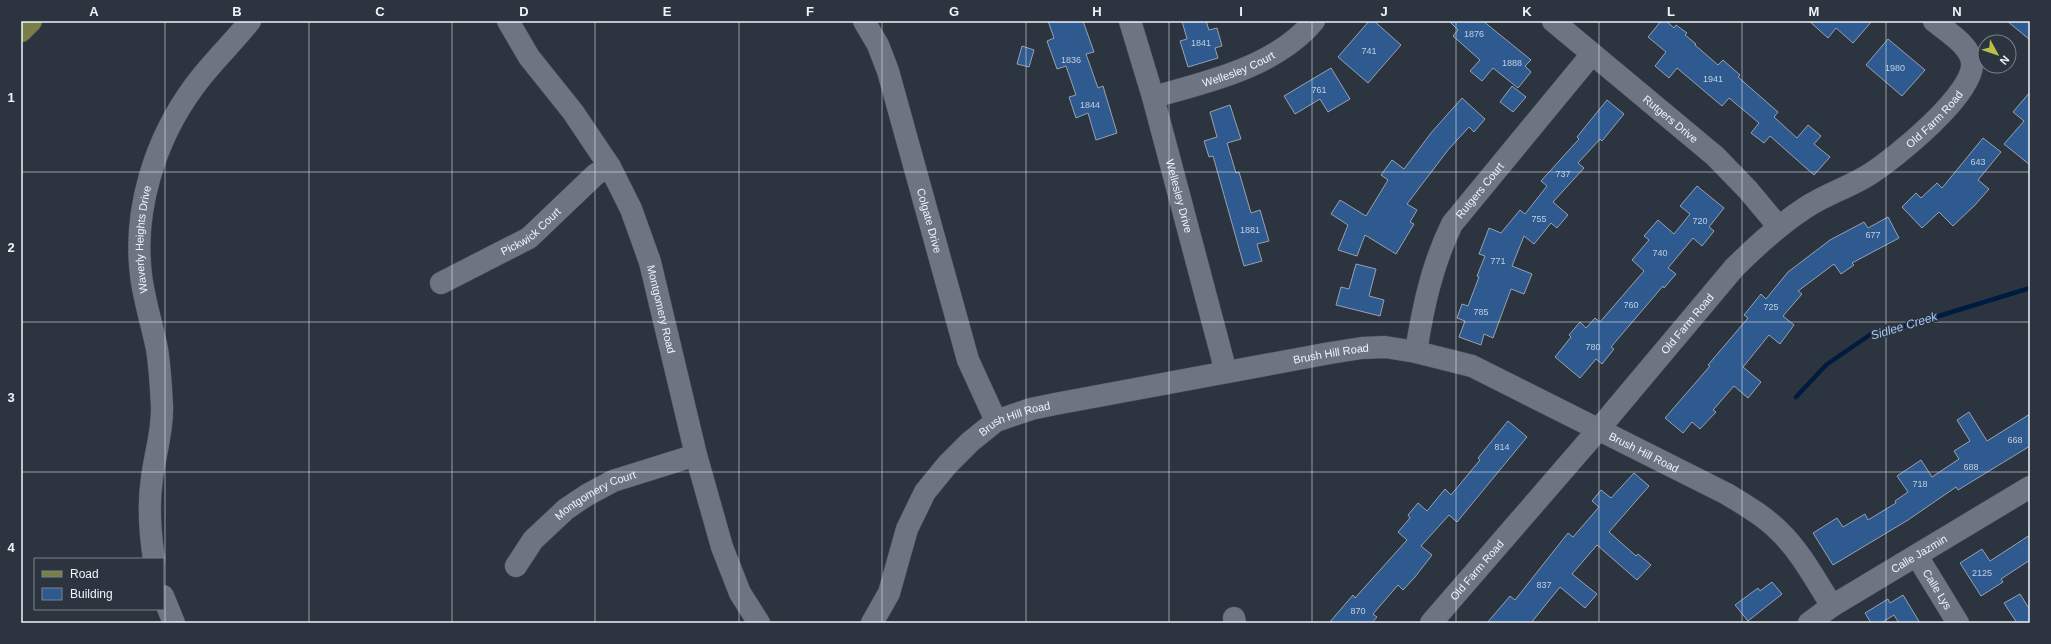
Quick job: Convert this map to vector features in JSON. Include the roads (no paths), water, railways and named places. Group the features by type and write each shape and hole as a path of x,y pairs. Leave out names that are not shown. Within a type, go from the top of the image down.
{"main road":[{"path":"21,31 31,21"}],"street":[{"name":"Waverly Heights Drive","path":"154,558 150,512 151,479 162,418 157,349 144,295 141,274 139,240 141,220 154,161 176,113 194,86 250,21"},
{"name":"Montgomery Road","path":"508,21 529,57 573,112 610,167 631,209 650,262 696,455 722,547 740,593 759,623"},
{"name":"Colgate Drive","path":"864,21 878,45 888,71 968,360 996,421"},
{"name":"Wellesley Drive","path":"1130,21 1153,97 1226,372"},
{"name":"Wellesley Court","path":"1153,97 1197,85 1239,71 1258,62 1294,40 1314,21"},
{"name":"Rutgers Drive","path":"1553,21 1715,156 1748,190 1778,226"},
{"name":"Old Farm Road","path":"1431,623 1598,430 1734,268 1778,226 1807,206 1870,174 1921,135 1963,90 1971,75 1972,63 1969,53 1934,21"},
{"name":"Rutgers Court","path":"1416,352 1422,311 1430,280 1439,251 1452,224 1592,54"},
{"name":"Pickwick Court","path":"442,283 529,238 596,174 610,167"},
{"name":"Brush Hill Road","path":"872,623 889,593 907,529 925,492 947,465 970,442 996,421 1037,408 1226,372 1362,348 1385,347 1416,352 1472,366 1727,494 1757,513 1780,531 1799,555 1832,606"},
{"name":"Montgomery Court","path":"516,566 533,540 566,508 587,495 613,481 696,455"},
{"name":"Calle Jazmin","path":"1809,623 1832,606 2030,487"},
{"name":"Calle Lys","path":"1917,556 1958,623"},
{"path":"164,598 174,623"}],"waterway":[{"name":"Sidlee Creek","path":"1796,397 1826,365 1871,334 1916,323 2030,288"}]}
